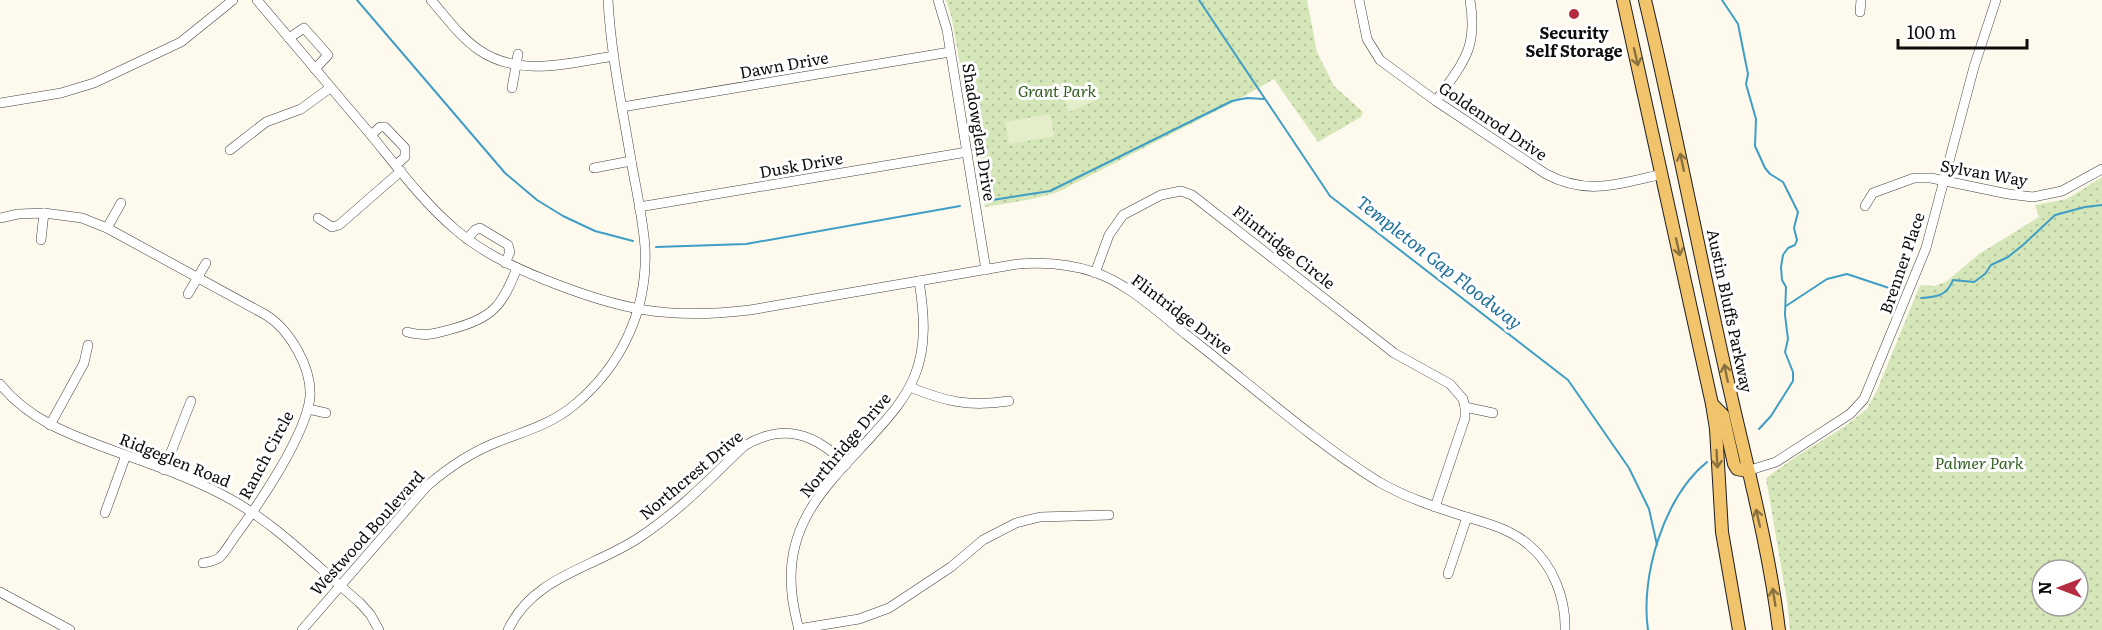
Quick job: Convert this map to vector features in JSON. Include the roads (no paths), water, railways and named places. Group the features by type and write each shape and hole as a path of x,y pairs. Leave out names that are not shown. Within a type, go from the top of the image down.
{"main road":[{"path":"1623,0 1712,404 1716,429 1722,532 1739,630"},
{"name":"Austin Bluffs Parkway","path":"1646,0 1769,565 1779,630"},
{"path":"1712,404 1723,415 1734,464 1737,469 1748,471"}],"street":[{"path":"0,103 61,93 94,83 190,36 233,0"},
{"name":"Flintridge Drive","path":"257,0 434,210 467,239 518,268 579,293 638,310 684,314 718,314 1018,264 1069,266 1095,273 1141,298 1355,466 1382,483 1435,507 1500,527 1515,534 1531,546 1546,563 1562,599 1565,630"},
{"path":"431,0 454,27 479,50 516,66 552,65 614,56"},
{"name":"Westwood Boulevard","path":"302,630 416,496 449,467 482,449 551,421 586,394 620,353 634,326 642,294 645,261 639,207 614,56 608,0"},
{"name":"Shadowglen Drive","path":"938,0 947,30 986,270"},
{"name":"Goldenrod Drive","path":"1359,0 1362,25 1373,51 1388,67 1560,182 1580,187 1599,187 1662,174"},
{"path":"1436,101 1462,64 1473,39 1474,26 1470,0"},
{"path":"1860,12 1861,0"},
{"name":"Brenner Place","path":"1748,471 1776,462 1850,414 1864,399 1926,248 1974,67 1996,0"},
{"path":"289,38 304,28 328,55 315,69"},
{"name":"Dawn Drive","path":"622,107 950,52"},
{"path":"512,88 518,54"},
{"path":"230,150 267,122 301,109 330,88"},
{"path":"61,93 64,105"},
{"path":"318,218 332,227 339,225 398,168 405,157 405,148 386,127 380,128 371,135"},
{"name":"Dusk Drive","path":"639,207 967,152"},
{"path":"594,168 631,161"},
{"name":"Sylvan Way","path":"1864,206 1873,193 1906,179 1922,177 2008,194 2043,196 2072,187 2102,169"},
{"name":"Flintridge Circle","path":"1095,273 1109,235 1123,215 1161,195 1181,192 1192,195 1394,353 1450,384 1459,392 1465,407"},
{"path":"107,228 121,203"},
{"path":"41,240 44,213"},
{"name":"Ranch Circle","path":"0,219 18,214 44,213 82,218 107,228 266,315 283,328 294,345 307,375 310,397 308,409 284,461 252,512 218,559 202,564"},
{"path":"339,225 342,236"},
{"path":"467,239 480,228 508,245 510,252 506,262"},
{"path":"188,294 206,263"},
{"path":"407,332 424,336 480,320 493,311 502,299 518,268"},
{"name":"Northridge Drive","path":"799,630 792,592 792,566 797,540 814,501 895,411 910,387 921,357 924,330 919,281"},
{"path":"50,425 84,363 88,345"},
{"name":"Ridgeglen Road","path":"0,384 24,408 50,425 209,487 252,512 271,525 340,586 370,614 379,630"},
{"path":"910,387 936,398 961,404 985,404 1009,400"},
{"path":"164,470 191,401"},
{"path":"1435,507 1465,418 1465,407 1493,413"},
{"name":"Ranch Circle","path":"308,409 326,413"},
{"name":"Northcrest Drive","path":"508,630 520,609 544,586 614,553 639,538 666,519 744,446 754,440 780,433 807,436 831,450 846,465"},
{"path":"105,513 126,455"},
{"path":"799,630 860,619 889,608 951,567 983,540 1016,523 1040,517 1109,515"},
{"path":"1448,574 1467,517"},
{"path":"0,592 66,629"}],"waterway":[{"path":"357,0 505,173 537,200 563,216 595,231 633,241"},
{"name":"Templeton Gap Floodway","path":"1199,0 1330,196 1568,380 1629,468 1649,509 1657,545"},
{"name":"Templeton Gap Floodway","path":"1722,0 1738,24 1748,74 1746,84 1756,119 1755,146 1765,168 1783,182 1798,212 1794,228 1797,240 1795,245 1788,248 1783,255 1781,267 1782,280 1786,287 1785,315 1788,339 1785,352 1793,372 1793,381 1771,416 1759,429"},
{"path":"986,201 1050,191 1232,101 1247,98 1264,99"},
{"name":"Templeton Gap Floodway","path":"1921,298 1940,295 1948,289 1953,280 1974,282 1985,274 1991,265 2008,257 2023,245 2055,215 2102,205"},
{"path":"656,247 746,244 960,206"},
{"name":"Templeton Gap Floodway","path":"1786,306 1827,279 1847,274 1892,289"},
{"name":"Templeton Gap Floodway","path":"1648,630 1646,609 1648,586 1658,539 1679,495 1707,462"}],"place":[{"name":"Security Self Storage","path":"1574,14"}],"park label":[{"name":"Grant Park","path":"1057,91"},
{"name":"Palmer Park","path":"1979,463"}]}
